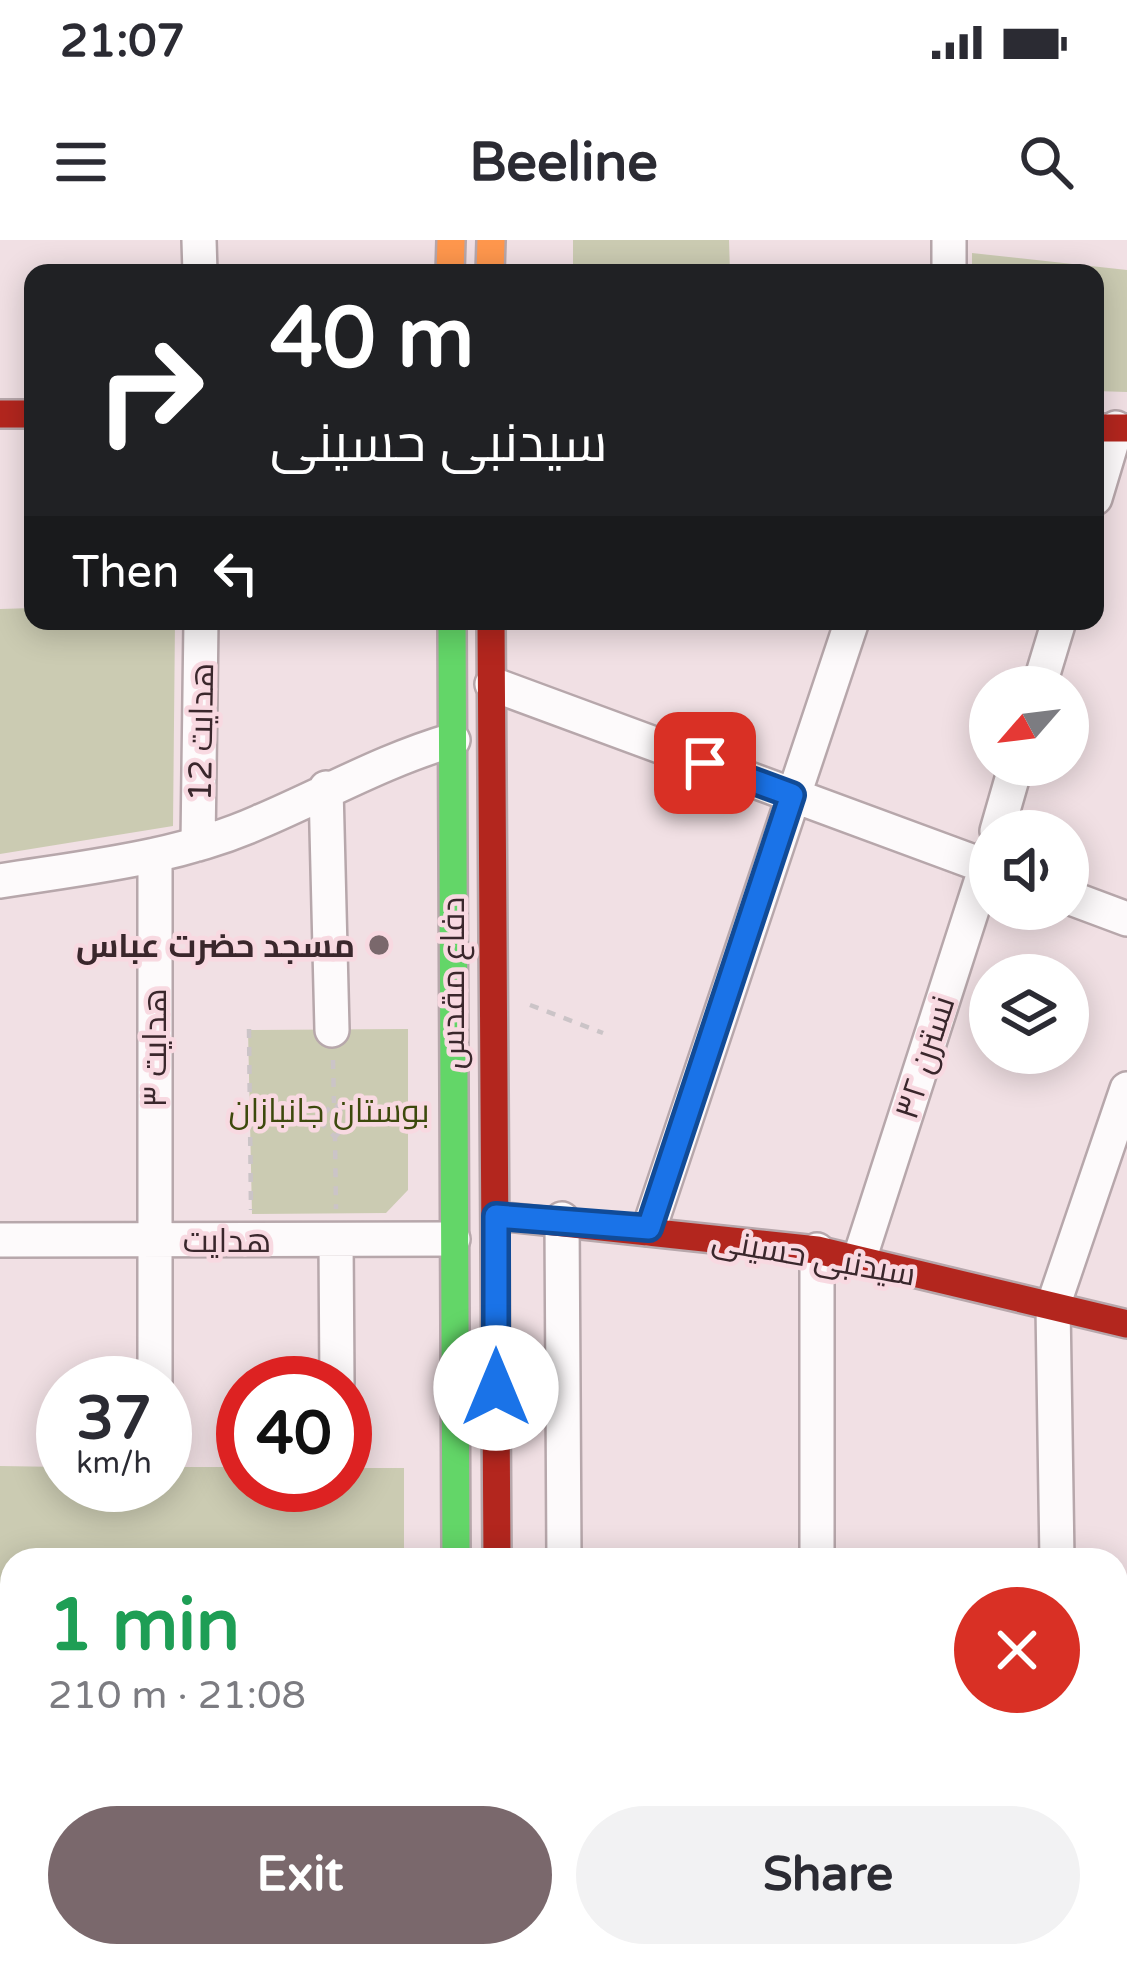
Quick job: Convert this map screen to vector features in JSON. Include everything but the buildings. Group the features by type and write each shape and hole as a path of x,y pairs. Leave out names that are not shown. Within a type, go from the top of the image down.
{"street":[{"path":"1104,463 1113,428"},
{"name":"هدایت 12","path":"198,844 201,630"},
{"name":"دفاع مقدس","path":"452,630 456,1548"},
{"name":"دفاع مقدس","path":"491,630 497,1548"},
{"path":"649,1228 849,630"},
{"path":"1045,666 1056,630"},
{"path":"491,684 969,856"},
{"path":"0,881 198,844 259,823 387,760 453,740"},
{"path":"326,788 332,1030"},
{"name":"هدایت ۳","path":"155,855 155,1356"},
{"path":"1089,906 1127,920"},
{"name":"نسترن ۳۲","path":"859,1260 969,924"},
{"path":"1057,1548 1053,1306 1127,1089"},
{"name":"سیدنبی حسینی","path":"496,1216 649,1228 817,1250 1127,1324"},
{"path":"562,1219 564,1548"},
{"name":"هدایت","path":"0,1240 453,1239"},
{"path":"336,1240 338,1356"},
{"path":"817,1250 817,1548"}],"path":[{"path":"530,1006 603,1033"},
{"path":"249,1030 251,1240"},
{"path":"332,1030 334,1102 352,1120"},
{"path":"249,1123 317,1120 334,1102"},
{"path":"334,1137 352,1120 451,1119"},
{"path":"317,1120 334,1137 336,1240"}],"green space":[{"path":"573,240 729,240 730,264 573,264"},
{"path":"972,253 1072,264 972,264"},
{"path":"1104,267 1127,270 1127,392 1104,391"},
{"path":"24,608 24,630 175,630 173,826 0,854 0,609"},
{"name":"بوستان جانبازان","path":"408,1029 408,1190 386,1213 252,1214 248,1030"},
{"path":"0,1466 36,1467 36,1512 192,1512 192,1467 216,1467 216,1512 372,1512 372,1468 404,1468 404,1548 0,1548"}],"traffic: fast":[{"path":"452,630 456,1548"}],"traffic: slow":[{"path":"450,264 451,240"},
{"path":"490,264 491,240"}],"traffic: jam":[{"path":"0,414 24,414"},
{"path":"1104,428 1127,428"},
{"path":"491,630 497,1548"},
{"path":"496,1216 817,1250 1127,1324"}],"place":[{"name":"مسجد حضرت عباس","path":"379,945"}],"route":[{"path":"496,1388 496,1216 649,1228 792,795 705,763"}]}
